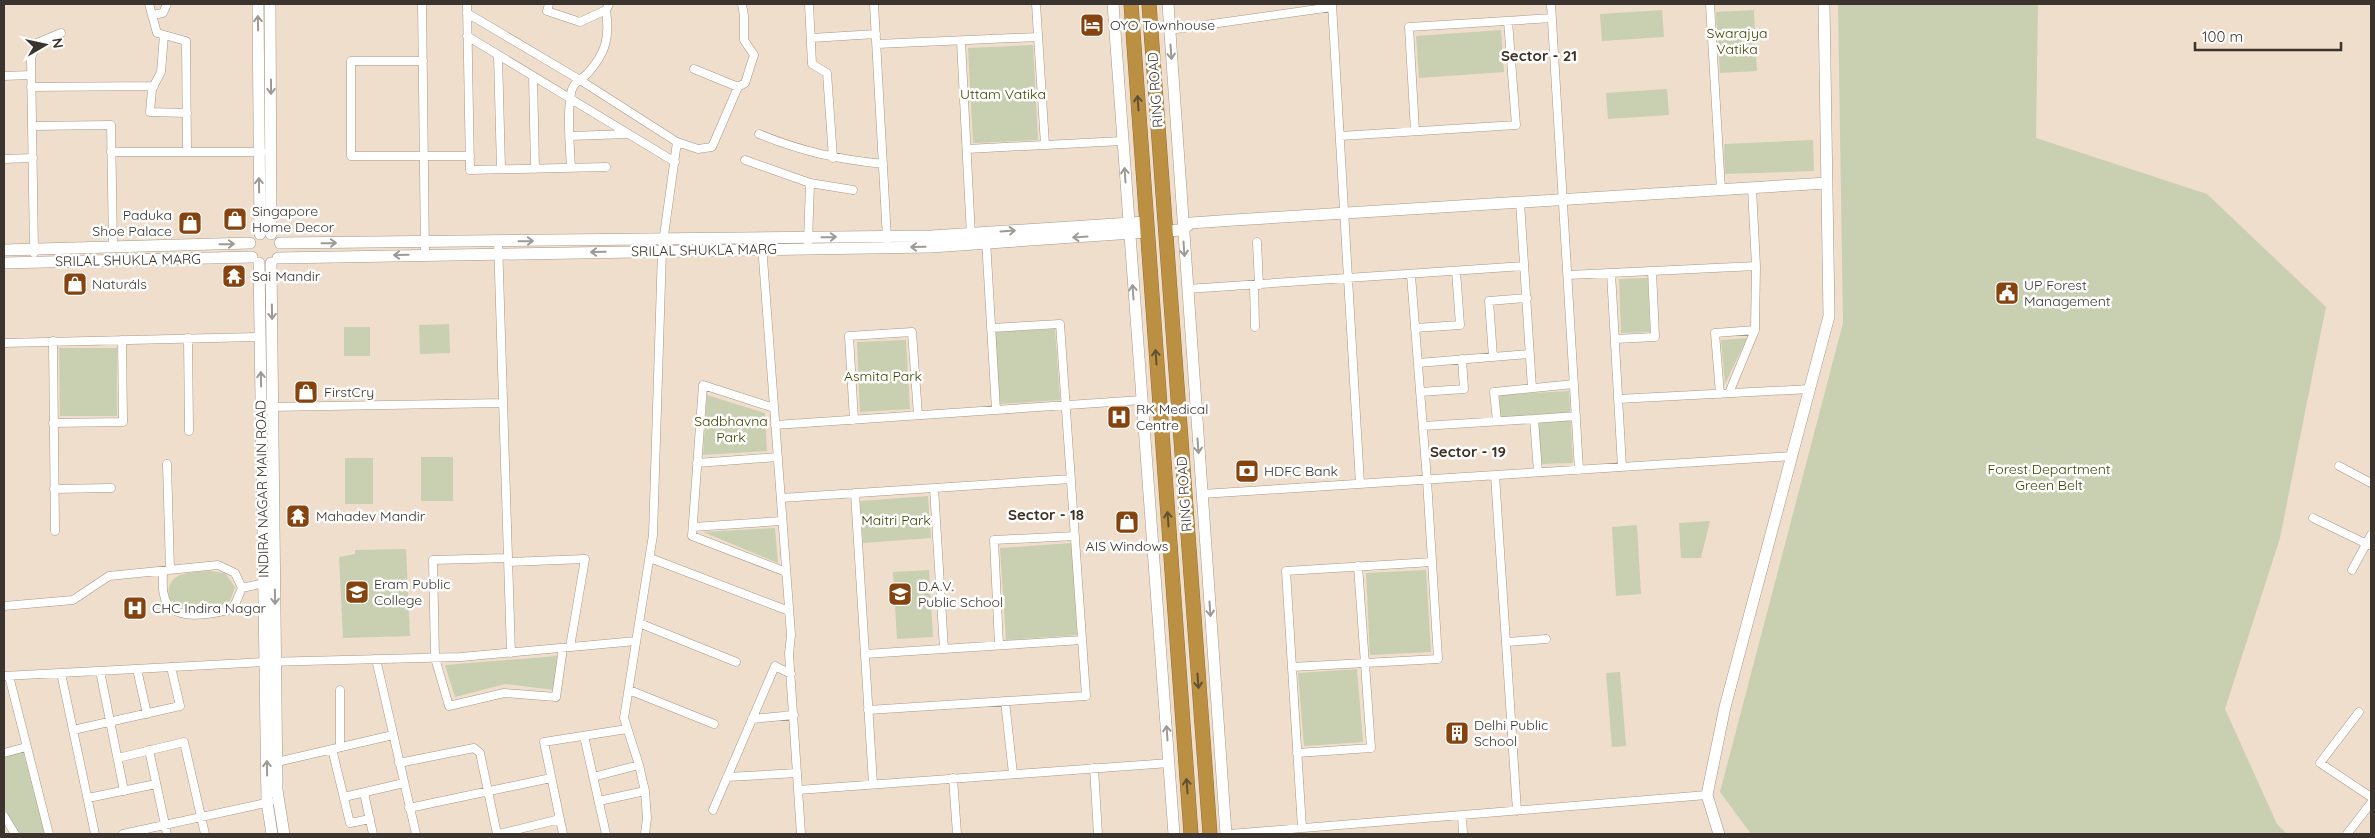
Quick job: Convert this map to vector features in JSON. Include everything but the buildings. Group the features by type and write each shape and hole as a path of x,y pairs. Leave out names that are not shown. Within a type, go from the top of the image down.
{"highway":[{"name":"RING ROAD","path":"1131,4 1191,834"},
{"name":"RING ROAD","path":"1148,4 1210,834"}],"street":[{"path":"148,4 157,33 186,41 187,152"},
{"path":"152,15 163,13 167,4"},
{"path":"258,4 259,152 265,234"},
{"path":"265,234 271,152 270,4"},
{"path":"422,4 425,255"},
{"path":"467,4 470,170 606,168"},
{"path":"549,4 548,11 580,22 607,7 606,45 598,62 573,86 570,98 571,168"},
{"path":"467,13 580,80 678,142 698,148 712,147 738,87 745,83 754,55 744,40 742,4"},
{"path":"809,4 812,64 827,73 833,158"},
{"path":"874,4 887,242"},
{"path":"1036,4 1045,146"},
{"path":"1113,4 1174,834"},
{"path":"1168,4 1185,224 1187,290 1228,834 1707,795"},
{"path":"1551,4 1579,470"},
{"path":"1710,4 1721,190"},
{"path":"1719,834 1707,795 1725,707 1829,316 1824,4"},
{"path":"1170,30 1332,6 1360,484"},
{"path":"1415,131 1409,27 1552,18"},
{"path":"1340,136 1516,124 1508,21"},
{"path":"34,262 31,58 37,43 61,33"},
{"path":"811,38 876,34"},
{"path":"164,35 161,72 154,86 150,112 187,113"},
{"path":"467,36 675,162"},
{"path":"877,44 1038,38"},
{"path":"961,41 971,239"},
{"path":"498,55 501,169"},
{"path":"423,61 351,61 352,156 470,156"},
{"path":"694,69 738,87"},
{"path":"4,76 31,76"},
{"path":"533,76 535,169"},
{"path":"31,87 154,86"},
{"path":"32,126 111,125 113,247"},
{"path":"570,136 628,134"},
{"path":"759,134 792,148 833,158 883,164"},
{"path":"645,834 647,818 645,791 624,718 653,535 663,245 678,142"},
{"path":"967,149 1122,142"},
{"path":"112,152 271,152"},
{"path":"4,159 33,158"},
{"path":"745,160 810,183 853,190"},
{"path":"808,243 810,183"},
{"path":"1165,226 1827,183"},
{"path":"1729,393 1754,330 1756,266 1752,188"},
{"path":"1520,202 1532,388"},
{"name":"SRILAL SHUKLA MARG","path":"280,244 498,241 663,245 887,242 971,239 1147,227"},
{"path":"265,234 280,244 275,261 255,260 250,243 265,234"},
{"path":"986,238 996,410"},
{"path":"498,241 511,653"},
{"path":"1255,327 1257,242"},
{"name":"SRILAL SHUKLA MARG","path":"4,250 250,243"},
{"path":"762,244 789,611 801,834"},
{"name":"SRILAL SHUKLA MARG","path":"275,261 498,254 663,245"},
{"name":"SRILAL SHUKLA MARG","path":"4,263 255,260"},
{"name":"INDIRA NAGAR MAIN ROAD","path":"255,260 267,407 270,662 267,802 272,834"},
{"name":"INDIRA NAGAR MAIN ROAD","path":"275,261 267,407 264,583 279,799 284,834"},
{"path":"1187,290 1524,266"},
{"path":"1568,275 1756,266"},
{"path":"1415,328 1460,325 1456,271"},
{"path":"1615,339 1655,337 1652,272"},
{"path":"1292,667 1438,659 1427,480 1411,274"},
{"path":"1611,274 1622,467"},
{"path":"1492,357 1489,301 1526,298"},
{"path":"868,710 1086,696 1060,324 991,328"},
{"path":"1720,394 1716,334 1754,330"},
{"path":"854,420 849,336 912,332 918,415"},
{"path":"4,342 260,337"},
{"path":"188,338 189,432"},
{"path":"54,424 123,422 122,340"},
{"path":"53,341 55,531"},
{"path":"1418,363 1530,354"},
{"path":"1420,392 1464,389 1462,359"},
{"path":"1497,421 1494,392 1574,384"},
{"path":"774,408 702,386 692,536 786,572"},
{"path":"1618,399 1810,389"},
{"path":"775,425 1142,400"},
{"path":"267,407 503,403"},
{"path":"1423,426 1576,416"},
{"path":"1534,419 1538,472"},
{"path":"1202,494 1792,456"},
{"path":"697,462 778,457"},
{"path":"4,606 74,600 109,576 167,571 218,565 235,573 242,588 233,609 211,614 181,613 168,605 164,595 167,571 167,464"},
{"path":"2339,466 2371,482"},
{"path":"1496,475 1517,811"},
{"path":"781,498 1071,479"},
{"path":"54,489 111,488"},
{"path":"934,488 944,649"},
{"path":"855,493 872,784"},
{"path":"2313,518 2369,545"},
{"path":"693,527 782,521"},
{"path":"2352,570 2369,545 2371,535"},
{"path":"999,645 994,540 1075,536"},
{"path":"650,558 789,611"},
{"path":"585,559 566,647 556,696 504,693 449,706 436,658 433,560 585,559"},
{"path":"1302,828 1286,571 1432,562"},
{"path":"1298,753 1370,748 1358,566"},
{"path":"242,588 264,583"},
{"path":"639,623 736,662"},
{"path":"1507,642 1546,639"},
{"path":"865,654 1082,640"},
{"path":"49,834 7,676 270,662 436,658 636,641"},
{"path":"376,659 416,834"},
{"path":"713,810 775,666 791,674"},
{"path":"73,730 180,706 171,667"},
{"path":"137,669 146,714"},
{"path":"100,671 124,791"},
{"path":"61,673 95,834"},
{"path":"340,690 336,748 350,823 370,819"},
{"path":"629,690 714,724"},
{"path":"1005,701 1013,774"},
{"path":"2359,712 2320,763 2371,797"},
{"path":"752,719 794,715"},
{"path":"563,834 544,742 627,729"},
{"path":"277,762 393,735"},
{"path":"584,736 605,834"},
{"path":"118,758 184,742 205,834"},
{"path":"4,753 26,747"},
{"path":"399,763 474,748 480,753 487,792 498,834 531,830 560,819"},
{"path":"149,750 167,834"},
{"path":"798,790 1169,763"},
{"path":"594,778 639,765"},
{"path":"1094,768 1098,834"},
{"path":"727,777 797,772"},
{"path":"409,808 551,778"},
{"path":"954,778 957,834"},
{"path":"344,797 404,783"},
{"path":"88,798 156,784"},
{"path":"599,801 645,791"},
{"path":"364,793 373,834"},
{"path":"123,834 279,799"},
{"path":"2347,834 2371,803"},
{"path":"1462,815 1463,834"},
{"path":"4,816 15,834"}],"green space":[{"name":"Forest Department Green Belt","path":"1838,4 2038,4 2036,138 2207,194 2326,307 2280,538 2225,709 2277,824 2287,834 1751,834 1720,792 1843,323"},
{"path":"1662,10 1664,37 1602,41 1600,14"},
{"name":"Swarajya Vatika","path":"1754,10 1757,71 1720,73 1716,12"},
{"path":"1501,30 1504,72 1419,78 1416,36"},
{"name":"Uttam Vatika","path":"1033,45 1038,140 973,143 968,48"},
{"path":"1667,89 1669,115 1608,119 1606,93"},
{"path":"1813,140 1814,171 1725,174 1724,144"},
{"path":"1648,278 1650,332 1621,333 1619,279"},
{"path":"449,324 450,353 420,354 419,325"},
{"path":"344,327 370,327 370,356 344,356"},
{"path":"1055,329 1060,400 1000,404 995,332"},
{"path":"1747,338 1725,384 1721,340"},
{"name":"Asmita Park","path":"906,340 910,409 860,412 857,342"},
{"path":"59,348 117,348 117,416 60,416"},
{"path":"1569,391 1573,463 1541,464 1537,416 1501,418 1499,395"},
{"name":"Sadbhavna Park","path":"707,395 765,413 767,451 703,455"},
{"path":"421,457 453,457 453,501 421,501"},
{"path":"345,458 373,458 373,504 345,504"},
{"name":"Maitri Park","path":"928,496 931,538 863,543 860,501"},
{"path":"1710,521 1701,558 1681,558 1679,523"},
{"path":"1637,525 1641,594 1616,596 1612,527"},
{"path":"775,528 778,563 703,532"},
{"path":"1072,543 1077,635 1006,640 1000,548"},
{"path":"406,549 410,636 343,638 339,557 355,554 355,550"},
{"path":"929,570 933,637 897,639 893,572"},
{"path":"1426,570 1431,652 1370,655 1366,573"},
{"path":"209,571 225,573 235,587 230,601 207,609 192,609 169,599 171,583 175,578 186,573"},
{"path":"557,656 554,690 505,684 455,697 445,665"},
{"path":"1357,669 1363,742 1304,746 1298,673"},
{"path":"1620,672 1626,746 1612,747 1606,673"},
{"path":"23,751 45,834 20,834 4,809 4,756"}],"place":[{"name":"OYO Townhouse","path":"1092,25"},
{"name":"Singapore Home Decor","path":"235,219"},
{"name":"Paduka Shoe Palace","path":"190,223"},
{"name":"Sai Mandir","path":"234,276"},
{"name":"Naturáls","path":"75,284"},
{"name":"UP Forest Management","path":"2007,293"},
{"name":"FirstCry","path":"306,392"},
{"name":"RK Medical Centre","path":"1119,417"},
{"name":"HDFC Bank","path":"1247,471"},
{"name":"Mahadev Mandir","path":"298,516"},
{"name":"AIS Windows","path":"1127,522"},
{"name":"Eram Public College","path":"357,592"},
{"name":"D.A.V. Public School","path":"900,594"},
{"name":"CHC Indira Nagar","path":"135,608"},
{"name":"Delhi Public School","path":"1457,733"}],"district":[{"name":"Sector - 21","path":"1539,55"},
{"name":"Sector - 19","path":"1468,451"},
{"name":"Sector - 18","path":"1046,514"}]}
